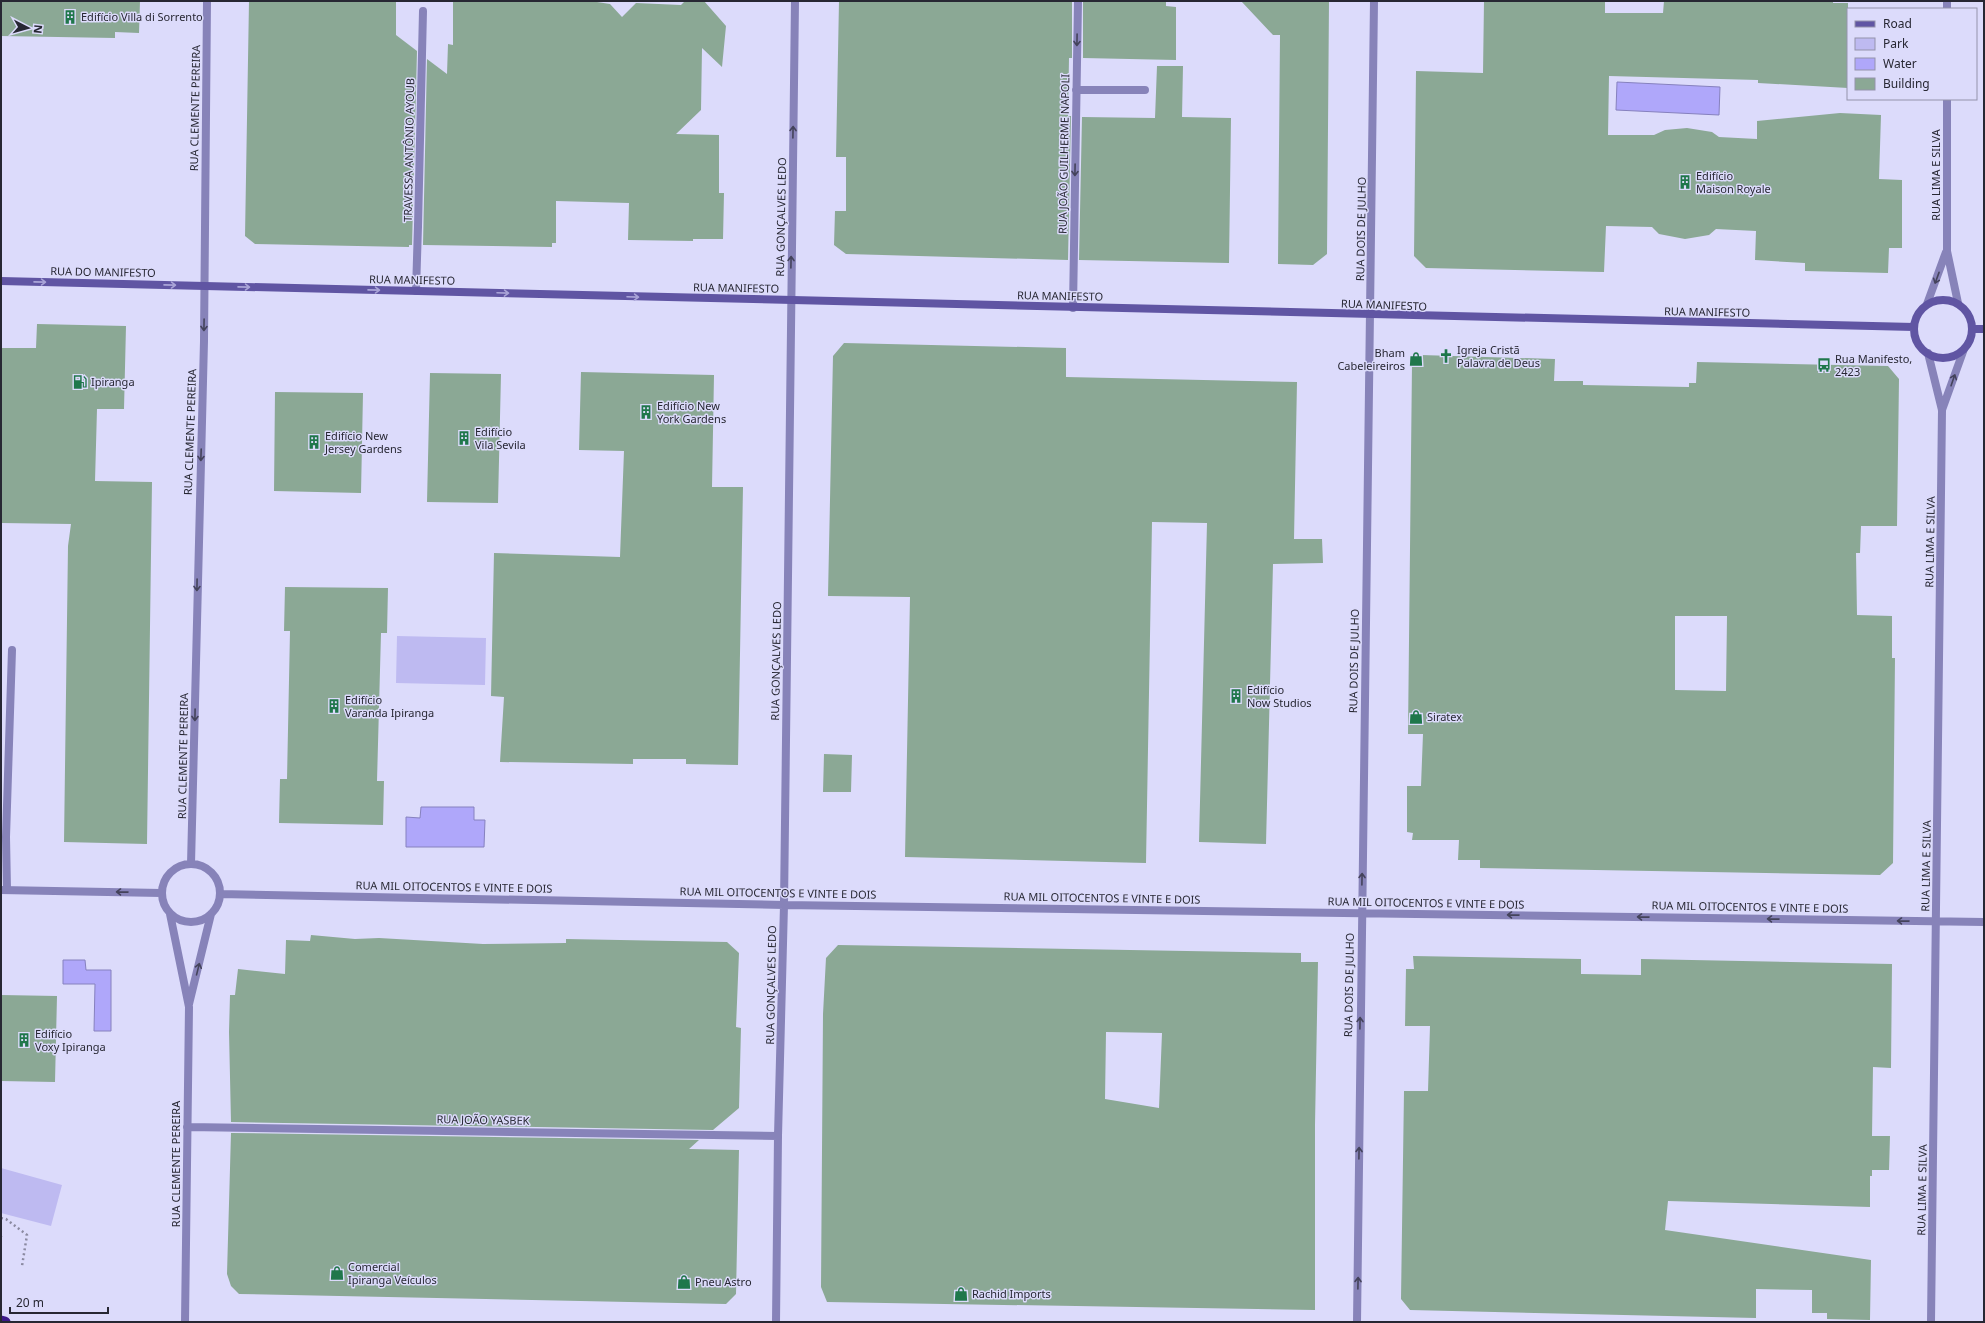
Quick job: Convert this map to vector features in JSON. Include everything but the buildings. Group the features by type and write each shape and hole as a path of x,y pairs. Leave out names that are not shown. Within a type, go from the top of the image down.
{"highway":[{"path":"1,1321 5,1322"}],"main road":[{"name":"RUA DO MANIFESTO","path":"1,281 205,286"},
{"name":"RUA MANIFESTO","path":"205,286 1914,327"},
{"path":"1943,300 1958,303 1966,310 1971,319 1972,336 1964,349 1956,355 1947,358 1928,354 1918,342 1914,327 1920,310 1928,304 1943,300"},
{"path":"1972,328 1984,329"}],"street":[{"name":"RUA CLEMENTE PEREIRA","path":"191,864 205,286 207,1"},
{"name":"RUA GONÇALVES LEDO","path":"776,1322 778,1136 784,904 790,301 795,1"},
{"name":"RUA JOÃO GUILHERME NAPOLI","path":"1073,308 1078,1"},
{"name":"RUA DOIS DE JULHO","path":"1357,1322 1361,913 1371,315 1374,1"},
{"name":"TRAVESSA ANTÔNIO AYOUB","path":"416,291 423,10"},
{"path":"1076,90 1145,90"},
{"name":"RUA LIMA E SILVA","path":"1947,100 1947,251 1958,303"},
{"name":"RUA LIMA E SILVA","path":"1928,304 1947,251"},
{"name":"RUA LIMA E SILVA","path":"1942,410 1964,349"},
{"name":"RUA LIMA E SILVA","path":"1928,354 1942,410 1930,1322"},
{"path":"12,650 4,890 162,893"},
{"path":"191,864 202,866 212,873 218,883 220,894 217,905 211,914 202,921 190,923 179,920 170,914 164,904 162,893 166,878 177,867 191,864"},
{"name":"RUA MIL OITOCENTOS E VINTE E DOIS","path":"220,894 1984,922"},
{"name":"RUA CLEMENTE PEREIRA","path":"170,914 189,1007"},
{"name":"RUA CLEMENTE PEREIRA","path":"185,1322 189,1007 211,914"},
{"name":"RUA JOÃO YASBEK","path":"187,1127 778,1136"}],"path":[{"path":"1,1218 6,1219 27,1235 22,1266"}],"green space":[{"path":"397,636 486,638 485,685 396,683"},
{"path":"1,1168 62,1185 51,1226 1,1213"}],"water":[{"path":"1617,82 1720,87 1719,115 1616,110"},
{"path":"421,807 474,807 474,820 485,820 484,847 406,847 406,817 420,818"},
{"path":"63,960 85,960 86,970 111,970 111,1031 94,1031 95,984 63,984"}],"place":[{"name":"Edifício Villa di Sorrento","path":"70,17"},
{"name":"Edifício Maison Royale","path":"1685,182"},
{"name":"Igreja Cristã Palavra de Deus","path":"1446,356"},
{"name":"Bham Cabeleireiros","path":"1416,359"},
{"name":"Rua Manifesto, 2423","path":"1824,365"},
{"name":"Ipiranga","path":"80,382"},
{"name":"Edifício New York Gardens","path":"646,412"},
{"name":"Edifício Vila Sevila","path":"464,438"},
{"name":"Edifício New Jersey Gardens","path":"314,442"},
{"name":"Edifício Now Studios","path":"1236,696"},
{"name":"Edifício Varanda Ipiranga","path":"334,706"},
{"name":"Siratex","path":"1416,717"},
{"name":"Edifício Voxy Ipiranga","path":"24,1040"},
{"name":"Comercial Ipiranga Veículos","path":"337,1273"},
{"name":"Pneu Astro","path":"684,1282"},
{"name":"Rachid Imports","path":"961,1294"}]}
